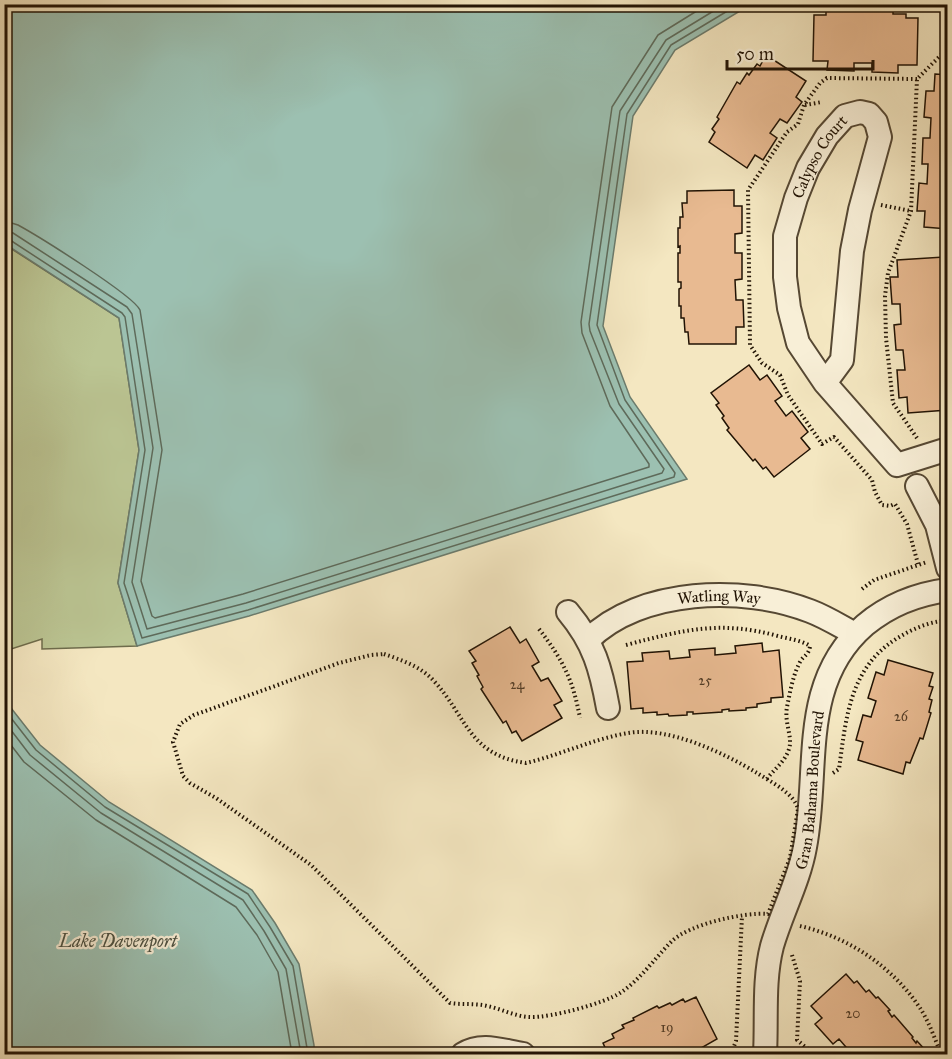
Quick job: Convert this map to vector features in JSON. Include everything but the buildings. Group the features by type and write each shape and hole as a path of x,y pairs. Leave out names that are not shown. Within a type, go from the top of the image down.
{"street":[{"name":"Calypso Court","path":"825,383 842,360 852,251 880,137 876,122 869,114 860,112 845,116 827,136 808,168 785,236 785,277 789,308 798,343 825,383 897,465 948,449"},
{"path":"917,486 937,525 941,564"},
{"name":"Gran Bahama Boulevard","path":"765,1054 769,965 772,947 799,873 806,846 816,721 822,694 836,657 855,634 874,618 901,602 926,593 948,590"},
{"name":"Watling Way","path":"588,640 601,627 629,611 699,595 732,595 808,610 855,634"},
{"path":"568,612 588,640 598,660 608,708"},
{"path":"463,1054 471,1049 483,1047 523,1054"}],"path":[{"path":"919,441 893,403 886,338 885,296 888,273 911,211 917,79 948,48"},
{"path":"917,79 827,78 820,83 804,105 798,124 787,132 748,190 750,345 762,363 780,375 788,395 822,444 834,437 872,480 882,505 895,504 907,524 918,564"},
{"path":"804,105 822,102"},
{"path":"863,200 911,211"},
{"path":"862,589 874,580 918,564 941,564"},
{"path":"825,773 837,772 839,769 847,718 856,685 871,660 886,645 906,633 924,624 948,620"},
{"path":"626,645 693,628 716,626 740,627 764,632 810,646 808,653 800,662 787,706 785,719 790,747 781,765 773,770 767,779"},
{"path":"539,629 552,645 568,672 580,718"},
{"path":"384,654 416,667 433,680 482,746 509,761 526,763 628,733 647,732 689,741 729,756 767,779 786,793 798,809 794,841 768,914 756,913 742,916 686,931 619,994 560,1014 521,1016 487,1006 450,1003 311,865 216,798 190,783 183,776 173,742 180,724 194,715 339,663 384,654"},
{"path":"731,1054 736,1041 742,916"},
{"path":"793,924 816,929 843,940 873,959 897,980 920,1008 941,1054"},
{"path":"790,951 800,981 797,1040 814,1054"}],"green space":[{"path":"4,244 119,318 139,450 118,583 137,646 42,649 42,639 5,651"}],"water":[{"path":"4,5 750,5 675,50 633,116 603,326 630,397 687,479 249,616 137,646 118,583 139,450 119,318 5,244"},
{"name":"Lake Davenport","path":"4,699 40,745 109,802 252,890 299,964 314,1054 5,1054"}]}
